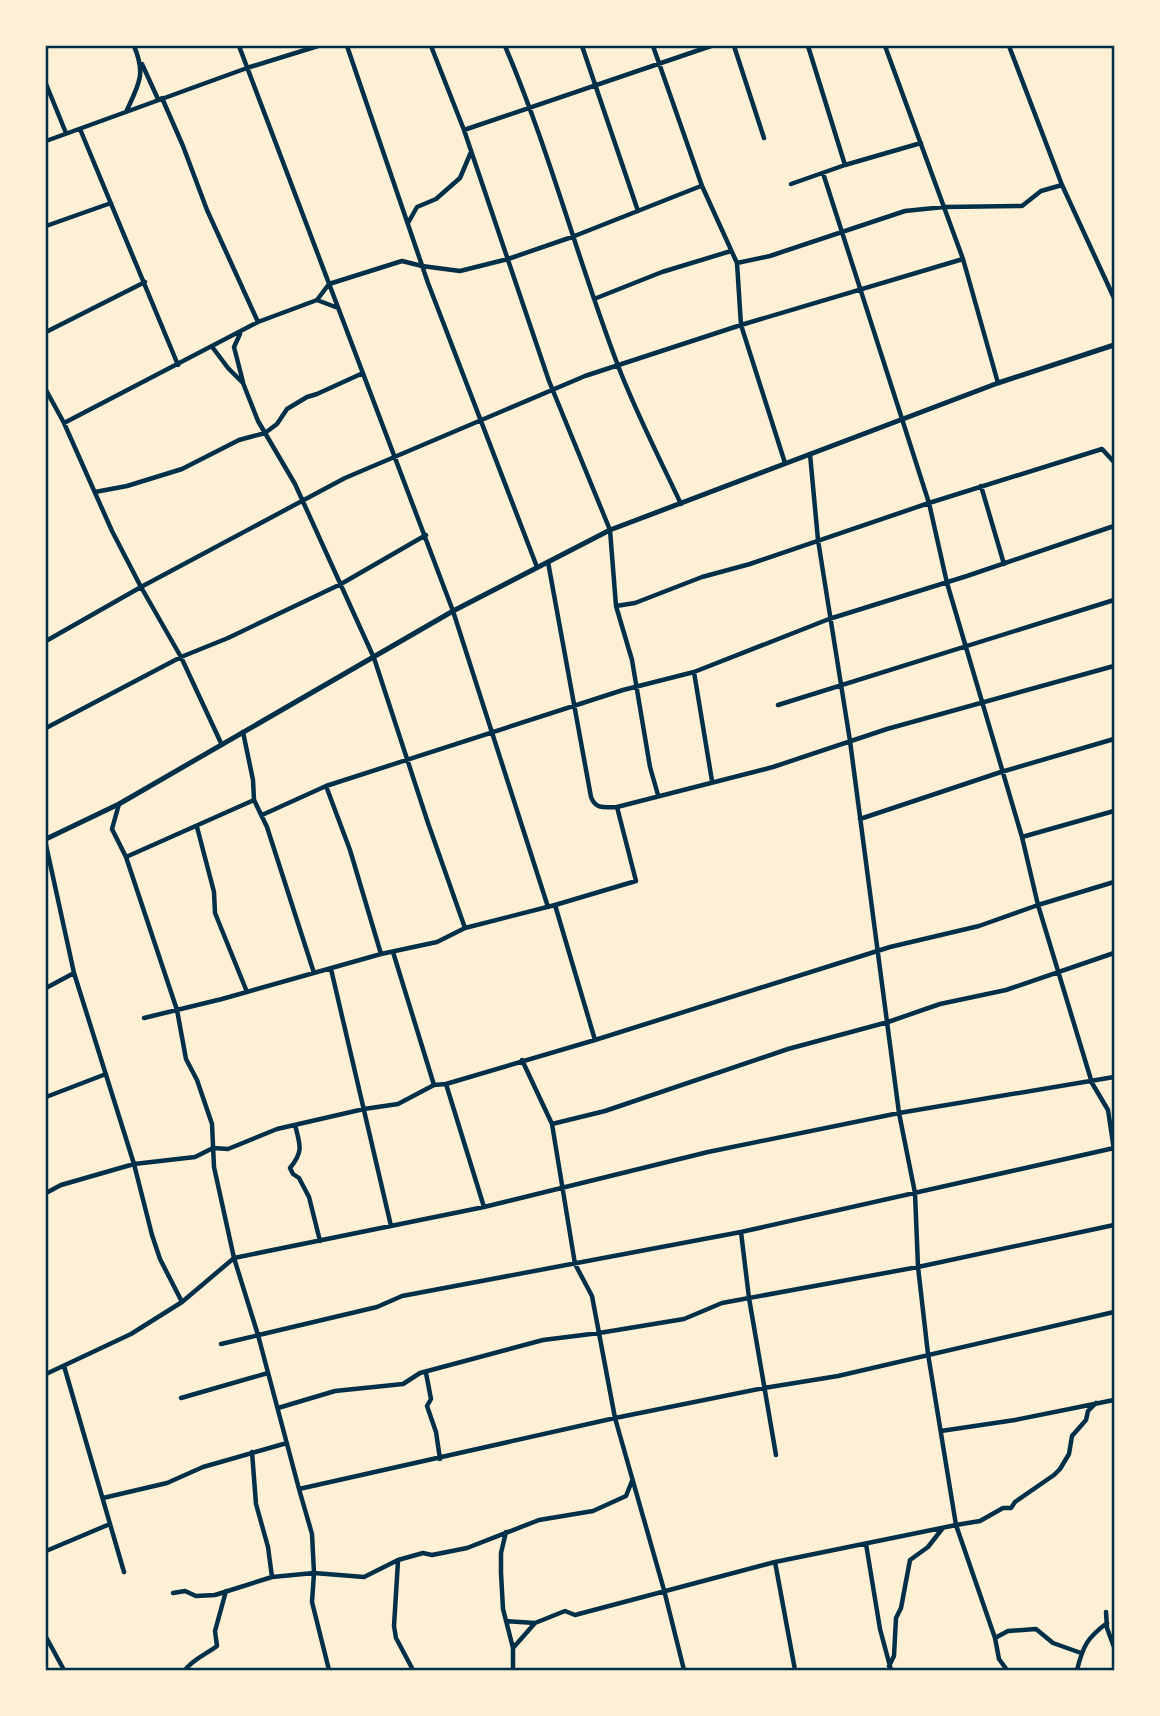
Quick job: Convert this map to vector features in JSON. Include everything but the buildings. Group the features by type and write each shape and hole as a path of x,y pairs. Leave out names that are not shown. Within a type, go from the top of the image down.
{"street":[{"path":"134,46 183,146 207,210 258,322"},
{"path":"239,46 453,611 548,907"},
{"path":"46,141 160,98 318,46"},
{"path":"346,46 422,266 537,567"},
{"path":"431,46 472,151 552,390 610,530 616,606 632,660 635,687 658,795"},
{"path":"505,46 531,107 572,237 617,365 681,504"},
{"path":"582,46 638,211"},
{"path":"653,46 702,186 737,263 741,325 785,463"},
{"path":"464,130 711,46"},
{"path":"734,46 764,138"},
{"path":"808,46 824,90 845,165"},
{"path":"885,46 963,259 998,383"},
{"path":"1009,46 1062,185 1115,298"},
{"path":"127,111 139,85 142,63"},
{"path":"46,84 66,133"},
{"path":"80,129 178,365"},
{"path":"791,184 921,143"},
{"path":"407,224 417,207 436,199 460,178 472,151"},
{"path":"221,1344 377,1307 402,1296 741,1232 1114,1149 1108,1110 1092,1083 1038,905 1022,837 947,583 929,503 823,173"},
{"path":"737,263 770,256 905,211 944,207 1022,206 1041,191 1062,185"},
{"path":"64,423 214,348 258,322 317,300 329,284 402,261 460,271 508,259 702,186"},
{"path":"46,226 111,204"},
{"path":"594,299 662,272 731,251"},
{"path":"46,641 301,501 395,455 617,365 963,259"},
{"path":"46,332 145,282"},
{"path":"317,300 338,309"},
{"path":"241,332 234,347 243,383 265,433 295,484 374,658 465,928"},
{"path":"46,839 119,804 453,611 610,530 998,383 1115,345"},
{"path":"214,348 243,383"},
{"path":"95,492 127,486 182,469 239,440 265,433 277,424 287,409 307,397 363,373"},
{"path":"46,390 141,587 181,657 221,743"},
{"path":"616,606 635,603 702,577 750,564 981,486 1102,449 1115,462"},
{"path":"810,453 818,540 860,818 899,1113 915,1193 918,1267 928,1354 956,1525 995,1638 999,1659 1007,1671"},
{"path":"981,486 1004,564"},
{"path":"262,815 326,786 573,706 694,672 829,619 947,583 1115,526"},
{"path":"46,729 181,657 228,638 341,584 426,536"},
{"path":"547,561 573,706 594,804 599,807 617,807 773,767 849,741 1115,666"},
{"path":"778,705 1115,600"},
{"path":"694,672 712,781"},
{"path":"243,732 253,780 254,800 262,815 314,973"},
{"path":"860,818 1001,772 1115,739"},
{"path":"326,786 350,850 381,954"},
{"path":"127,857 254,800"},
{"path":"119,804 112,829 127,857 177,1010 186,1059 197,1080 212,1124 214,1167 234,1258 258,1335 312,1534 312,1602 329,1671"},
{"path":"144,1018 381,954 437,943 465,928 636,881 617,807"},
{"path":"1022,837 1115,811"},
{"path":"197,827 214,892 215,913 247,992"},
{"path":"46,845 74,972 134,1164 160,1259 182,1302"},
{"path":"46,1194 61,1185 134,1164 195,1157 213,1148 229,1149 278,1129 398,1104 434,1084 446,1084 595,1040 878,951 979,926 1115,882"},
{"path":"555,905 595,1040"},
{"path":"393,952 434,1084"},
{"path":"552,1124 618,1107 788,1049 888,1023 940,1004 1006,990 1115,953"},
{"path":"331,969 391,1226"},
{"path":"46,988 74,972"},
{"path":"522,1060 552,1124 575,1264 592,1296 615,1418 684,1671"},
{"path":"46,1097 106,1074"},
{"path":"46,1374 131,1334 182,1302 234,1258 484,1207 708,1152 899,1113 1092,1083 1115,1077"},
{"path":"446,1084 484,1207"},
{"path":"295,1125 301,1143 298,1158 290,1168 309,1197 320,1241"},
{"path":"278,1408 335,1391 403,1384 420,1374 543,1340 599,1334 684,1319 722,1303 918,1267 1115,1225"},
{"path":"741,1232 749,1298 776,1455"},
{"path":"299,1489 615,1418 838,1376 1115,1312"},
{"path":"64,1366 124,1572"},
{"path":"181,1398 268,1373"},
{"path":"426,1373 431,1399 427,1406 436,1432 440,1459"},
{"path":"941,1431 1015,1420 1115,1400"},
{"path":"513,1648 536,1623 565,1611 575,1615 775,1562 980,1521 1003,1508 1011,1508 1027,1493 1054,1475 1069,1454 1072,1436 1096,1403"},
{"path":"103,1498 167,1483 203,1467 287,1443"},
{"path":"252,1452 256,1504 268,1547 272,1577"},
{"path":"173,1593 185,1591 196,1596 215,1595 272,1577 314,1573 364,1577 398,1560 423,1553 432,1555 467,1548 539,1520 593,1511 626,1496 633,1481"},
{"path":"46,1551 110,1524"},
{"path":"890,1668 894,1656 896,1618 901,1608 910,1560 928,1547 943,1528"},
{"path":"506,1531 501,1563 506,1621 513,1648 513,1671"},
{"path":"866,1544 880,1629 890,1668"},
{"path":"398,1560 394,1626 396,1638 413,1671"},
{"path":"775,1562 795,1671"},
{"path":"184,1671 192,1660 217,1646 215,1632 226,1590"},
{"path":"1107,1612 1107,1623 1115,1647"},
{"path":"506,1621 536,1623"},
{"path":"1077,1671 1081,1653 1090,1637 1107,1623"},
{"path":"995,1638 1008,1631 1036,1629 1053,1643 1081,1653"},
{"path":"46,1637 65,1671"}]}
